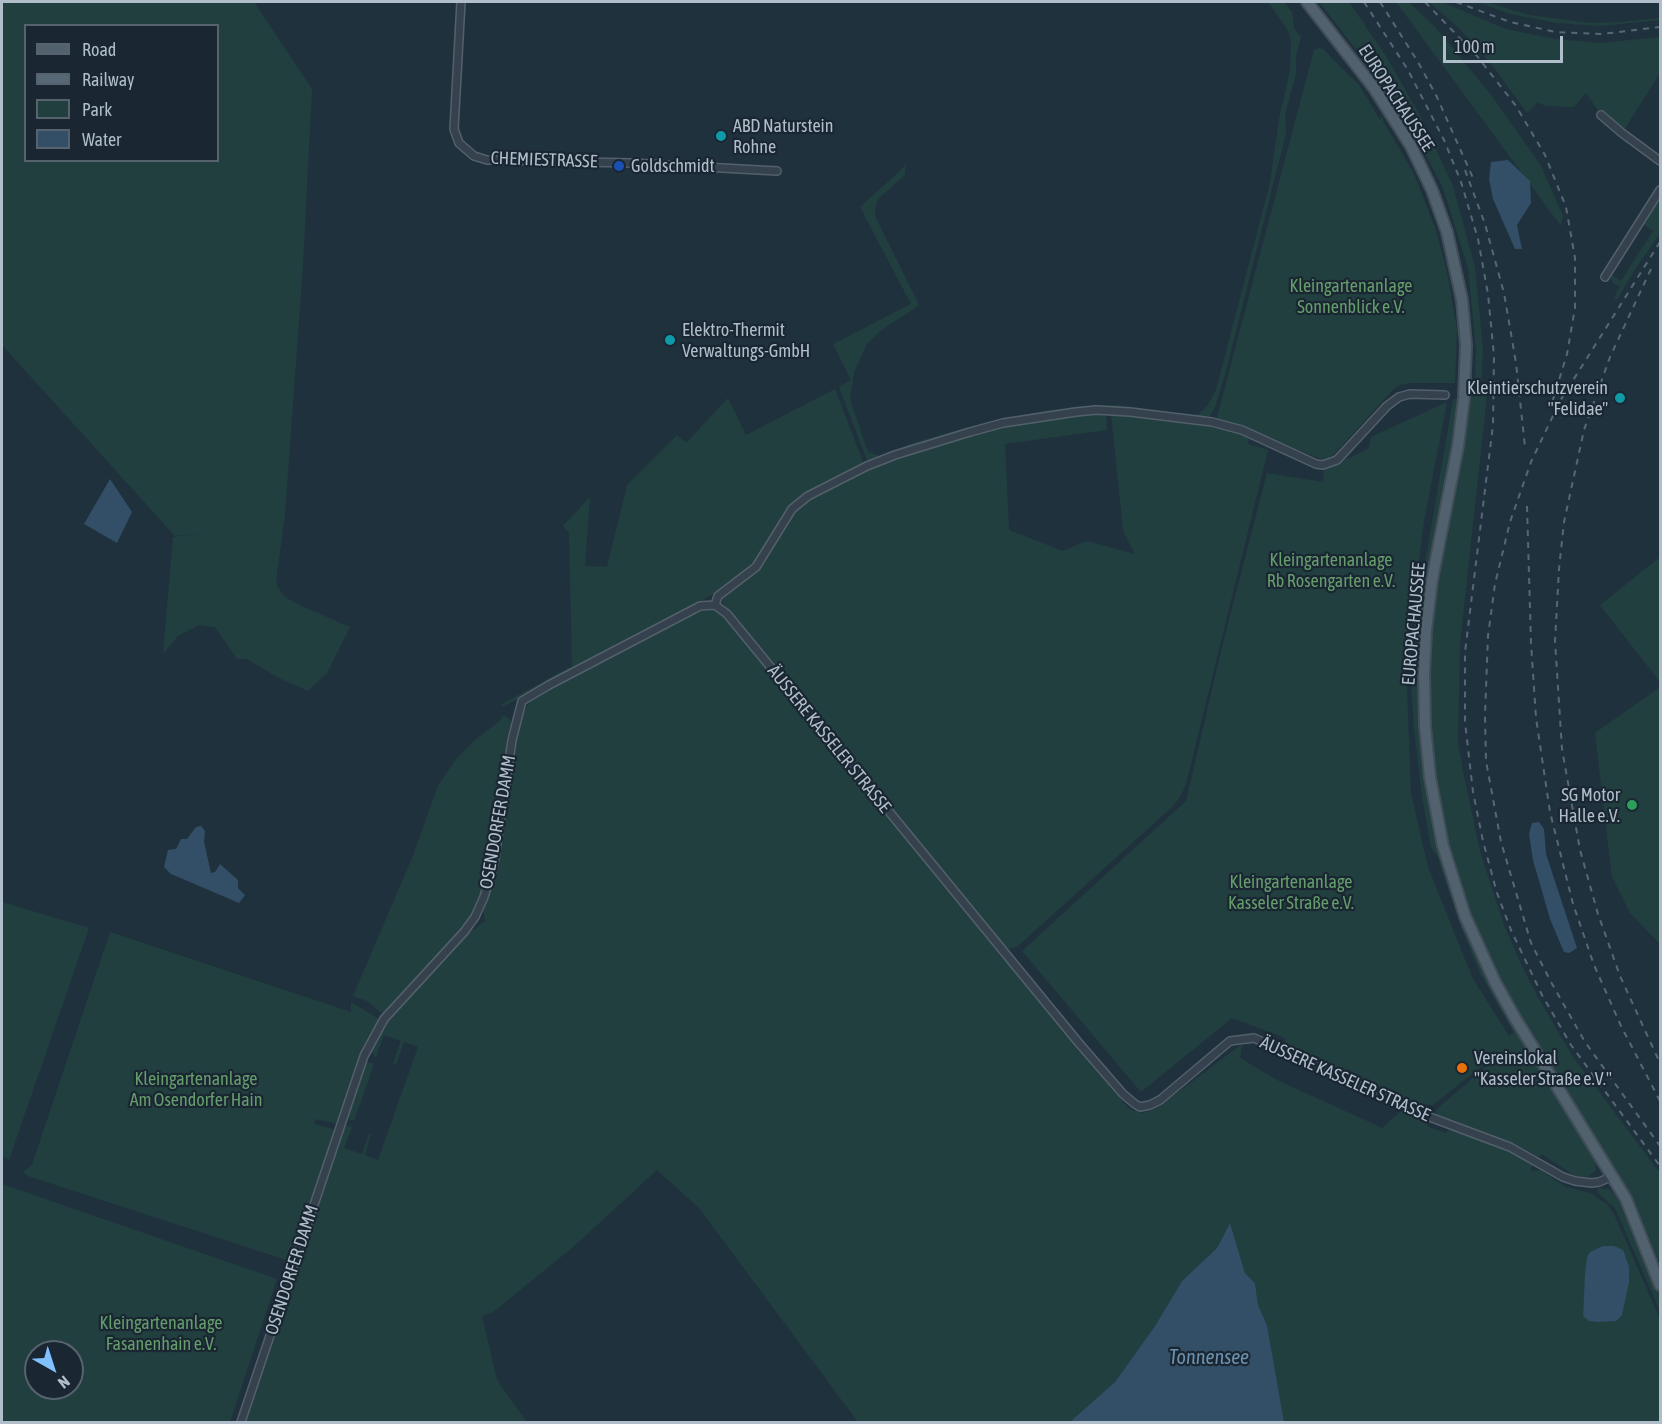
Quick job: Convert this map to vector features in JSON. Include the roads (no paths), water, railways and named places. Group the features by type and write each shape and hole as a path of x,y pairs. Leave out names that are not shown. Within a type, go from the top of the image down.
{"main road":[{"name":"EUROPACHAUSSEE","path":"1307,2 1378,95 1400,127 1418,160 1432,189 1447,232 1462,300 1466,345 1464,398 1458,446 1432,580 1424,674 1425,726 1430,777 1443,846 1465,916 1495,982 1626,1199 1645,1242 1660,1285"},
{"name":"EUROPACHAUSSEE","path":"1645,1242 1660,1269"}],"street":[{"name":"CHEMIESTRASSE","path":"461,2 454,129 459,143 474,156 487,160 642,164 777,171"},
{"path":"1602,115 1660,161"},
{"path":"1605,277 1660,190"},
{"path":"715,605 718,596 742,580 756,567 792,509 808,496 867,466 970,432 1003,423 1076,412 1107,410 1130,412 1212,422 1242,430 1316,464 1323,465 1337,460 1387,406 1399,397 1410,394 1445,395"},
{"name":"ÄUSSERE KASSELER STRASSE","path":"715,605 727,614 1078,1042 1122,1094 1135,1104 1140,1107 1160,1100 1230,1041 1254,1038 1427,1116 1510,1147 1563,1177 1592,1183 1613,1176"},
{"name":"OSENDORFER DAMM","path":"241,1422 364,1056 388,1014 464,932 475,917 484,897 494,864 512,740 522,701 700,606 715,605"}],"water":[{"path":"1508,160 1530,181 1531,203 1517,225 1522,249 1515,249 1493,199 1489,179 1491,162"},
{"path":"110,479 132,512 117,543 84,524"},
{"path":"1539,822 1544,829 1546,854 1577,948 1569,953 1564,952 1550,919 1533,860 1529,834 1532,823"},
{"path":"201,826 205,831 204,842 211,873 215,872 220,864 238,880 238,888 245,895 239,903 171,874 164,867 168,850 176,849 181,839 187,839 196,827"},
{"name":"Tonnensee","path":"1230,1223 1245,1273 1255,1283 1258,1305 1267,1325 1284,1422 1070,1422 1115,1382 1155,1326 1182,1281 1217,1248"},
{"path":"1603,1246 1614,1246 1623,1250 1629,1266 1629,1282 1622,1315 1616,1321 1589,1321 1583,1316 1587,1257 1590,1252"}],"railway":[{"path":"1364,2 1408,70 1444,140 1461,182 1478,239 1488,294 1494,356 1493,425 1465,652 1465,722 1473,792 1483,841 1497,893 1511,930 1542,995 1571,1045 1660,1166"},
{"path":"1380,2 1436,95 1473,178"},
{"path":"1425,2 1477,56 1516,106 1545,155 1566,207 1575,258 1575,308 1567,354 1551,406"},
{"path":"1456,2 1510,22 1556,32 1602,34 1660,27"},
{"path":"1465,170 1485,224 1504,293 1516,363 1525,447"},
{"path":"1660,242 1560,401 1531,462 1510,522 1495,584 1488,636 1485,715 1486,761 1501,842 1531,943 1585,1042 1660,1146"},
{"path":"1651,269 1610,357 1584,430 1564,522 1555,641 1562,749 1580,850 1598,914 1620,976 1660,1063"},
{"path":"1527,506 1531,643 1536,718 1550,812 1573,904 1594,965 1621,1026 1660,1101"}],"place":[{"name":"ABD Naturstein Rohne","path":"721,136"},
{"name":"Goldschmidt","path":"619,166"},
{"name":"Elektro-Thermit Verwaltungs-GmbH","path":"670,340"},
{"name":"Kleintierschutzverein \"Felidae\"","path":"1620,398"},
{"name":"SG Motor Halle e.V.","path":"1632,805"},
{"name":"Vereinslokal \"Kasseler Straße e.V.\"","path":"1462,1068"}],"park label":[{"name":"Kleingartenanlage Sonnenblick e.V.","path":"1351,296"},
{"name":"Kleingartenanlage Rb Rosengarten e.V.","path":"1331,570"},
{"name":"Kleingartenanlage Kasseler Straße e.V.","path":"1291,892"},
{"name":"Kleingartenanlage Am Osendorfer Hain","path":"196,1089"},
{"name":"Kleingartenanlage Fasanenhain e.V.","path":"161,1333"}]}
